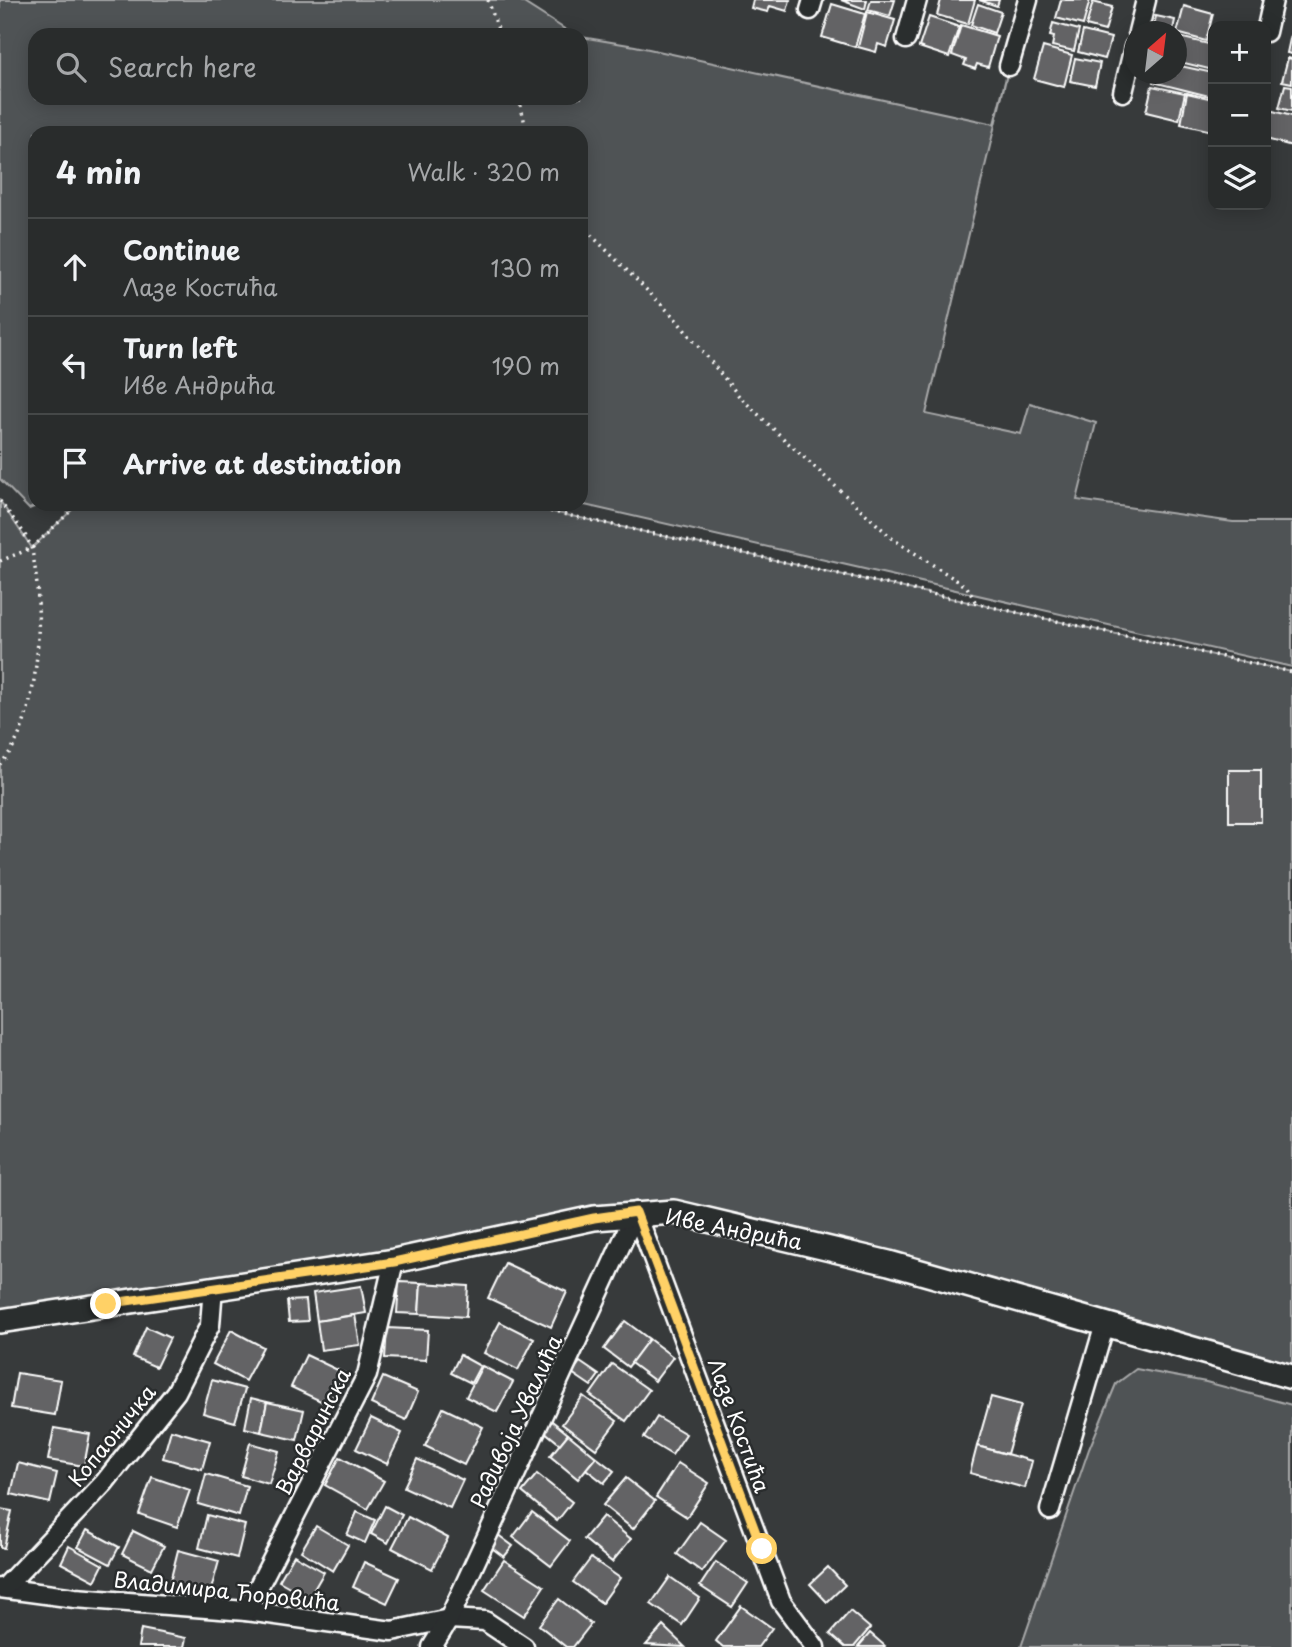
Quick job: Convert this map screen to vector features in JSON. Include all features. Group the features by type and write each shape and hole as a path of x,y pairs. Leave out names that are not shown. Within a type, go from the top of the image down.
{"street":[{"path":"906,39 917,0"},
{"path":"1009,66 1028,0"},
{"path":"1141,21 1146,0"},
{"path":"1268,21 1273,0"},
{"path":"1123,92 1125,84"},
{"name":"Иве Андрића","path":"0,1321 394,1262 594,1218 636,1212 674,1212 709,1218 889,1263 1292,1377"},
{"name":"Радивоја Увалића","path":"432,1647 449,1619 636,1212"},
{"name":"Лазе Костића","path":"636,1212 781,1601 815,1647"},
{"name":"Варваринска","path":"246,1611 367,1375 394,1262"},
{"name":"Копаоничка","path":"2,1588 104,1483 176,1392 210,1325 213,1287"},
{"path":"1050,1510 1105,1324"},
{"name":"Владимира Ћоровића","path":"2,1588 75,1598 246,1611 392,1631 449,1619 485,1621 524,1647"}],"path":[{"path":"488,0 498,28"},
{"path":"521,105 525,126"},
{"path":"588,232 674,317 739,396 785,440 893,539 967,587 976,603"},
{"path":"0,501 32,548 37,603 35,670 26,718 16,740 0,764"},
{"path":"0,561 32,548 71,511"},
{"path":"549,511 1292,672"}],"shaded area":[{"path":"0,0 519,0 563,28 28,28 28,105 588,105 588,38 994,124 1009,66 926,414 1021,434 1030,403 1096,423 1077,500 1233,522 1292,522 1292,667 588,506 588,126 28,126 28,508 0,479"},
{"path":"0,501 32,548 71,511 548,511 1292,672 1292,1377 674,1212 0,1321"},
{"path":"1136,1369 1206,1382 1292,1405 1292,1647 1021,1647 1089,1449 1116,1384"}],"building":[{"path":"753,0 790,0 787,11 770,6 768,12 751,8"},
{"path":"841,0 867,0 865,9"},
{"path":"871,0 895,0 890,16 868,10"},
{"path":"941,0 975,0 968,24 937,15"},
{"path":"979,0 999,0 997,6"},
{"path":"1061,0 1090,0 1083,25 1056,18"},
{"path":"1093,2 1112,7 1105,31 1086,26"},
{"path":"832,4 865,14 855,47 822,37"},
{"path":"978,4 1001,12 994,33 971,25"},
{"path":"1184,6 1213,14 1211,21 1208,21 1206,41 1187,36 1187,21 1180,21"},
{"path":"867,12 895,20 887,47 878,44 876,52 858,47"},
{"path":"1156,16 1175,20 1175,21 1155,21"},
{"path":"929,17 959,27 949,57 919,47"},
{"path":"1053,23 1079,30 1074,51 1052,46 1054,37 1050,36"},
{"path":"961,25 997,36 988,67 977,64 975,69 964,65 966,60 952,55"},
{"path":"1292,30 1292,54 1287,53"},
{"path":"1083,31 1111,38 1105,59 1078,52"},
{"path":"1187,39 1208,44 1208,69 1187,64"},
{"path":"1043,47 1072,55 1064,87 1034,79"},
{"path":"1075,58 1100,63 1095,86 1070,81"},
{"path":"1288,58 1292,59 1292,83 1282,81"},
{"path":"1187,67 1208,72 1208,96 1161,84 1187,84"},
{"path":"1285,85 1292,86 1292,111 1279,108"},
{"path":"1152,86 1185,93 1179,120 1146,112"},
{"path":"1187,93 1208,98 1208,130 1181,124"},
{"path":"1271,111 1292,116 1292,146 1271,140"},
{"path":"1229,770 1261,770 1261,822 1229,822"},
{"path":"505,1263 567,1292 551,1327 488,1298"},
{"path":"399,1282 421,1283 419,1314 397,1313"},
{"path":"421,1283 468,1286 466,1317 419,1314"},
{"path":"361,1286 366,1313 317,1321 313,1293"},
{"path":"306,1300 308,1321 289,1322 287,1301"},
{"path":"355,1315 360,1345 321,1350 317,1321"},
{"path":"625,1321 649,1339 628,1367 604,1349"},
{"path":"500,1322 534,1339 518,1370 484,1353"},
{"path":"146,1327 170,1338 156,1367 133,1357"},
{"path":"387,1328 428,1330 426,1360 385,1358"},
{"path":"231,1330 263,1347 245,1381 213,1364"},
{"path":"649,1339 673,1357 655,1381 631,1363"},
{"path":"306,1355 344,1373 329,1405 291,1387"},
{"path":"460,1355 480,1366 471,1383 451,1373"},
{"path":"580,1362 599,1375 591,1386 572,1373"},
{"path":"612,1364 649,1390 626,1421 590,1395"},
{"path":"482,1366 513,1382 497,1412 466,1397"},
{"path":"17,1373 61,1380 55,1415 11,1408"},
{"path":"383,1377 418,1392 406,1420 371,1404"},
{"path":"212,1380 245,1389 235,1422 203,1413"},
{"path":"583,1396 617,1421 596,1449 562,1424"},
{"path":"991,1397 1021,1405 1007,1454 977,1446"},
{"path":"251,1398 267,1402 261,1432 245,1428"},
{"path":"267,1402 304,1410 297,1440 261,1432"},
{"path":"443,1408 483,1427 464,1465 425,1446"},
{"path":"657,1417 686,1434 672,1455 644,1438"},
{"path":"371,1418 402,1433 387,1464 356,1449"},
{"path":"552,1421 568,1434 560,1444 544,1431"},
{"path":"54,1428 90,1434 84,1466 48,1460"},
{"path":"171,1430 210,1441 202,1469 163,1458"},
{"path":"568,1434 596,1457 578,1479 550,1456"},
{"path":"250,1443 279,1451 269,1484 241,1476"},
{"path":"977,1446 1032,1461 1025,1488 970,1473"},
{"path":"340,1457 384,1481 368,1509 325,1485"},
{"path":"596,1457 614,1471 604,1483 586,1469"},
{"path":"417,1459 463,1480 450,1508 404,1487"},
{"path":"18,1463 57,1473 50,1503 11,1494"},
{"path":"678,1463 709,1483 687,1517 656,1497"},
{"path":"206,1474 247,1486 239,1516 198,1504"},
{"path":"537,1474 572,1502 557,1521 522,1492"},
{"path":"152,1477 190,1490 177,1527 139,1514"},
{"path":"626,1478 655,1501 633,1529 603,1505"},
{"path":"385,1506 402,1515 388,1543 371,1534"},
{"path":"0,1509 12,1511 4,1548 0,1547"},
{"path":"357,1512 375,1520 365,1543 347,1535"},
{"path":"532,1512 570,1541 551,1566 513,1537"},
{"path":"207,1515 245,1525 237,1558 199,1548"},
{"path":"603,1516 631,1539 612,1562 584,1539"},
{"path":"408,1517 448,1538 432,1569 392,1548"},
{"path":"700,1522 726,1540 702,1572 677,1554"},
{"path":"316,1526 348,1545 333,1571 301,1551"},
{"path":"87,1530 119,1547 110,1564 78,1547"},
{"path":"133,1531 164,1546 152,1569 122,1554"},
{"path":"497,1534 513,1546 504,1557 488,1545"},
{"path":"69,1546 103,1565 95,1581 61,1563"},
{"path":"178,1550 219,1561 209,1597 169,1586"},
{"path":"294,1555 324,1572 309,1598 279,1581"},
{"path":"591,1558 620,1578 602,1603 573,1582"},
{"path":"504,1560 544,1586 524,1616 484,1590"},
{"path":"364,1562 399,1578 387,1603 353,1587"},
{"path":"716,1562 748,1583 732,1607 700,1586"},
{"path":"828,1567 845,1585 827,1602 810,1584"},
{"path":"670,1577 700,1598 682,1625 651,1604"},
{"path":"559,1599 591,1624 573,1647 566,1647 539,1625"},
{"path":"741,1606 772,1628 758,1647 723,1647 716,1641"},
{"path":"850,1611 870,1628 854,1647 845,1647 830,1634"},
{"path":"663,1626 685,1647 646,1645"},
{"path":"141,1629 186,1638 184,1647 138,1647"},
{"path":"870,1633 885,1646 858,1647"}],"route":[{"path":"106,1304 394,1262 594,1218 636,1212 762,1549"}]}
